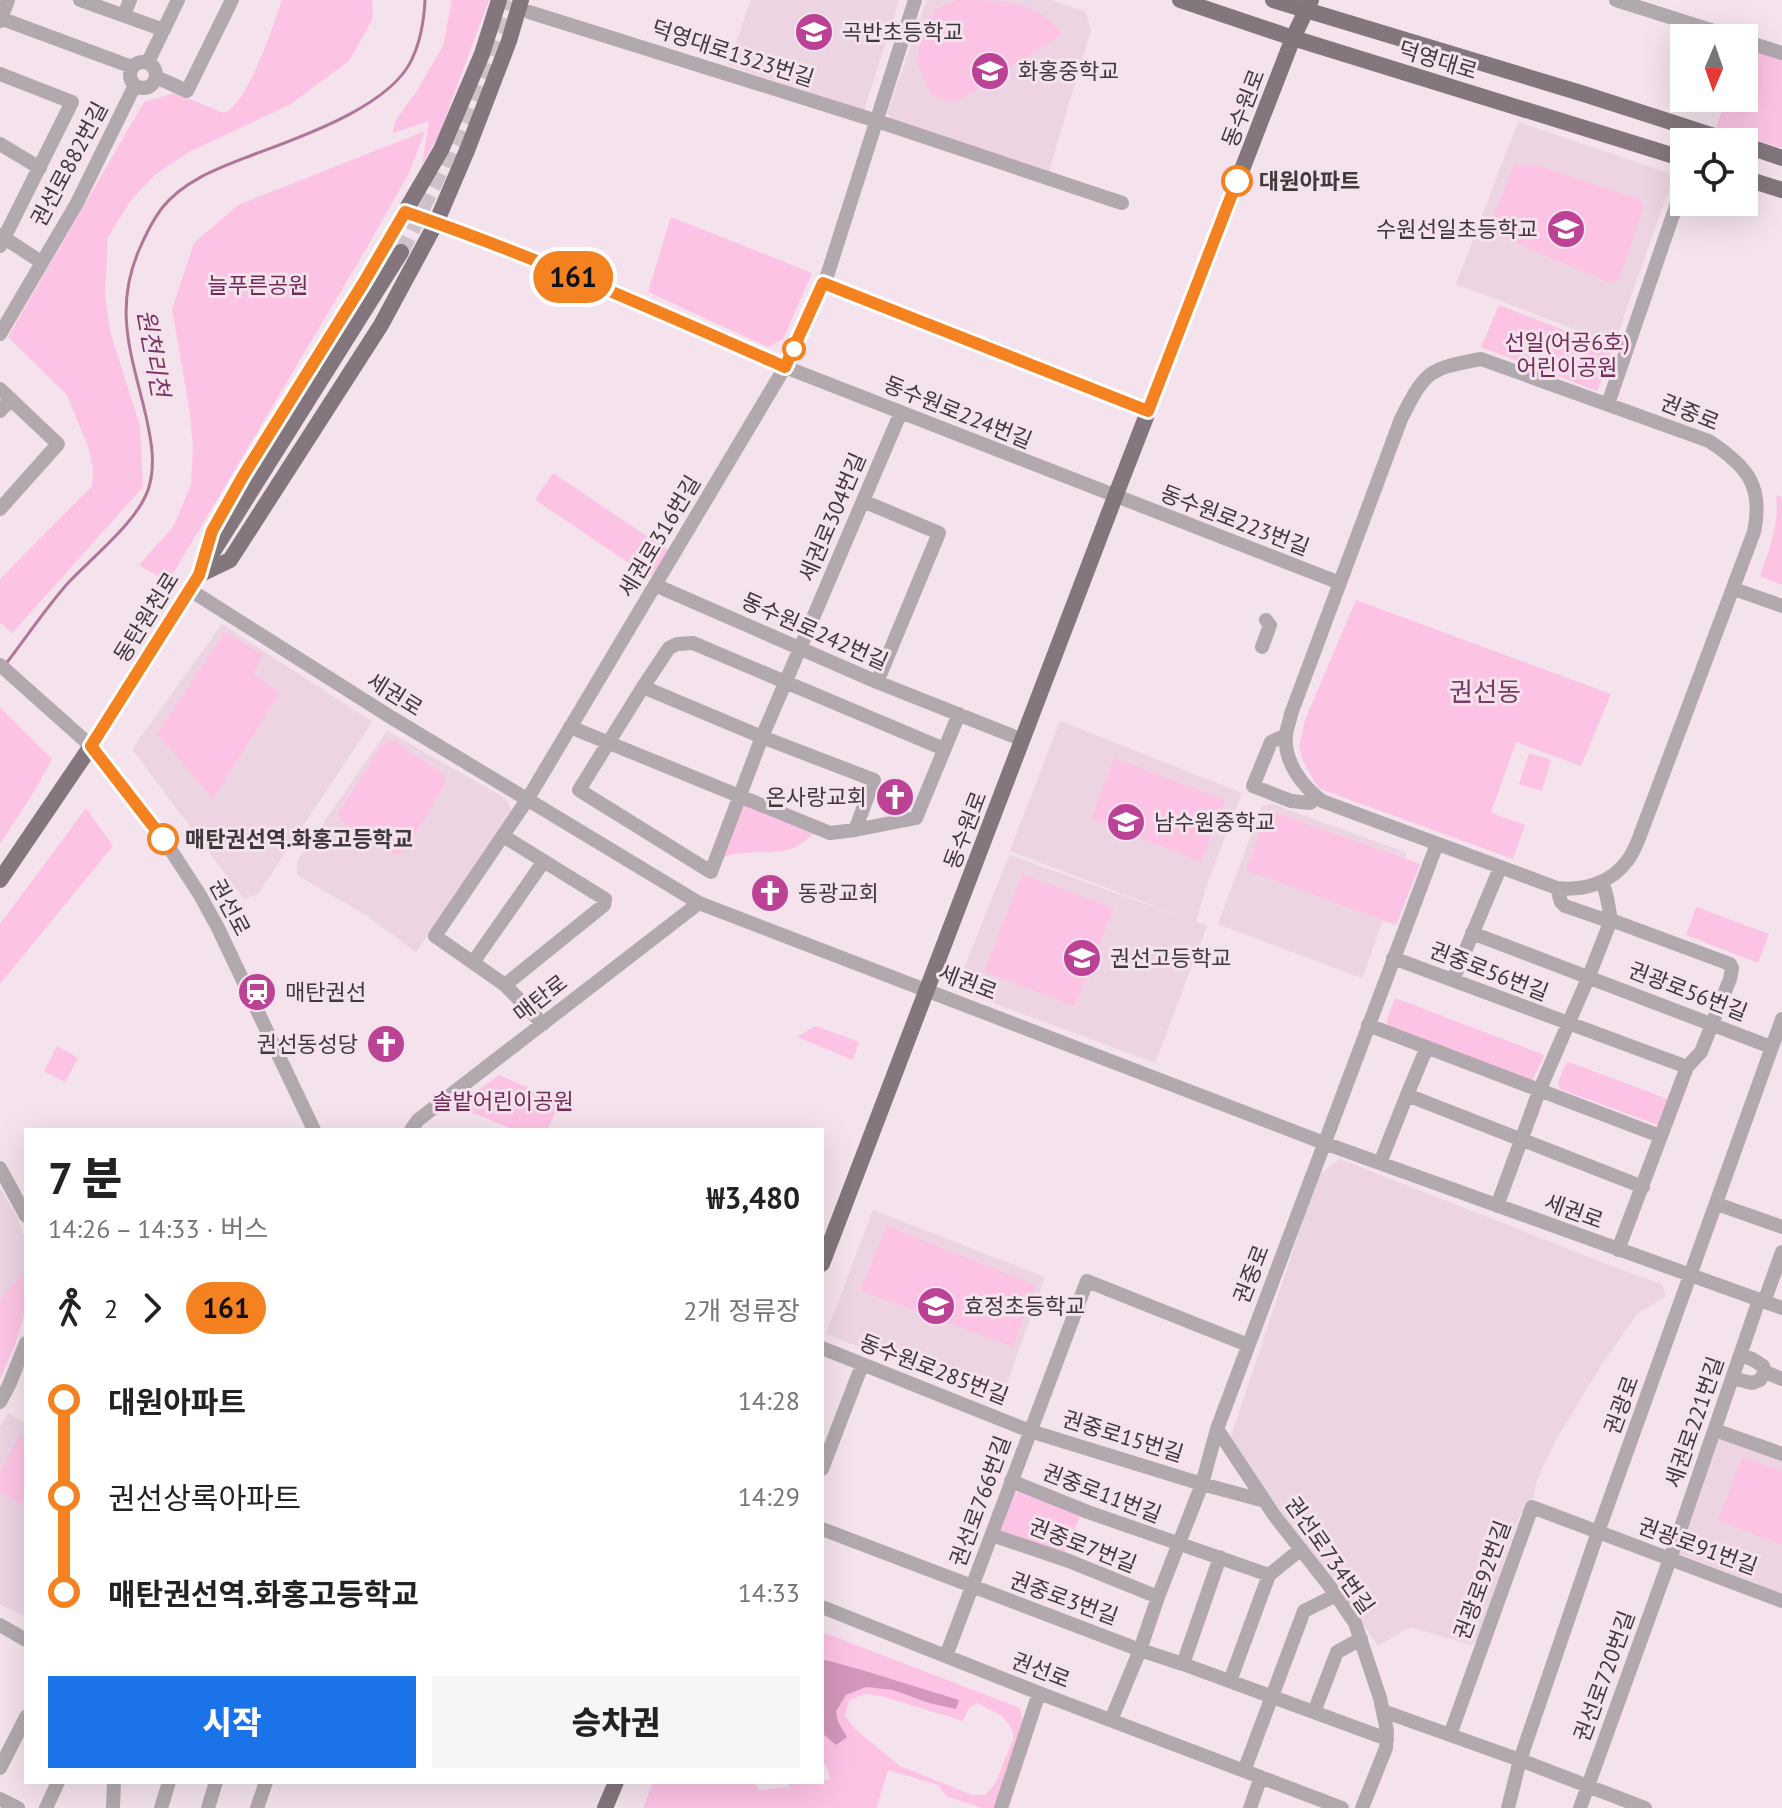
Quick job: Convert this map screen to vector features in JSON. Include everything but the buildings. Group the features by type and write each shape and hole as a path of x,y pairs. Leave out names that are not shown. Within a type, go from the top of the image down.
{"main road":[{"path":"199,575 212,531 243,476 364,282 441,150 482,54 499,0"},
{"name":"덕영대로","path":"1180,0 1670,155"},
{"name":"덕영대로","path":"1273,0 1309,6 1690,128"},
{"path":"199,575 230,560 381,325 436,223 525,6"},
{"name":"동수원로","path":"824,1259 1148,411 1293,38 1309,6"},
{"path":"1758,150 1782,158"},
{"path":"1758,182 1782,190"},
{"name":"동탄원천로","path":"0,880 91,746 401,252"},
{"path":"605,1808 615,1784"}],"street":[{"path":"8,0 1,19 132,67"},
{"path":"80,0 164,30"},
{"path":"124,15 130,0"},
{"path":"148,62 178,0"},
{"path":"156,77 187,91 232,0"},
{"path":"785,367 823,283 915,0"},
{"path":"1616,0 1692,24"},
{"name":"덕영대로1323번길","path":"525,6 577,26 1122,203"},
{"path":"1758,45 1782,53"},
{"path":"139,62 148,62 155,68 156,77 147,87 138,87 130,74 132,67 139,62"},
{"name":"권선로882번길","path":"0,74 72,102 2,240 41,262"},
{"name":"권선로882번길","path":"0,334 77,203 135,85"},
{"name":"권선로882번길","path":"0,144 40,168"},
{"name":"동수원로224번길","path":"405,212 632,300 785,367 1115,497"},
{"path":"1608,404 1673,216"},
{"path":"823,283 1148,411"},
{"name":"권중로","path":"1286,735 1305,675 1401,419 1427,375 1444,366 1481,359 1709,441 1746,471 1757,499 1758,515 1754,532 1639,838 1629,860 1602,882"},
{"name":"세권로316번길","path":"474,961 435,936 527,800 785,367"},
{"path":"0,411 6,394 58,444 0,509"},
{"name":"세권로304번길","path":"901,412 799,648 785,683 762,737 711,872 579,790 669,648 677,644 693,643 785,683 944,749"},
{"name":"동수원로223번길","path":"1115,497 1340,583"},
{"path":"863,501 939,533 877,682"},
{"name":"동수원로242번길","path":"655,585 877,682 1023,740"},
{"path":"1734,589 1782,606"},
{"name":"세권로","path":"190,590 336,683 699,903 1324,1143 1782,1308"},
{"path":"1262,647 1270,625 1266,620"},
{"name":"권선로","path":"0,665 91,746 159,832 218,928 313,1128"},
{"path":"643,687 874,780 855,830"},
{"path":"570,727 830,833 916,818 959,714"},
{"path":"1317,797 1310,803 1291,801 1253,786 1271,742 1286,735 1294,769 1309,792 1317,797 1322,801 1557,888 1583,888 1602,882 1608,896 1611,920 1569,1025"},
{"path":"503,836 605,899 604,905 505,985"},
{"name":"권중로","path":"1111,1720 1202,1484 1217,1429 1437,844"},
{"path":"543,1024 505,985 474,961 544,861"},
{"path":"1453,980 1500,868"},
{"path":"1557,888 1565,906 1730,964 1732,968 1701,1052 1687,1067 1618,1250"},
{"name":"매탄로","path":"412,1128 418,1120 699,903"},
{"name":"권광로56번길","path":"1472,933 1771,1047"},
{"name":"권중로56번길","path":"1393,958 1687,1067"},
{"name":"권광로","path":"1508,1808 1520,1760 1598,1532 1782,1019"},
{"path":"1368,1025 1660,1136"},
{"name":"권중로56번길","path":"1497,1206 1540,1089 1569,1025"},
{"path":"1380,1163 1427,1047"},
{"path":"1407,1095 1643,1187"},
{"path":"0,1168 24,1212"},
{"path":"1717,1204 1782,1227"},
{"name":"세권로221번길","path":"1670,1559 1740,1355 1782,1252"},
{"name":"권선로766번길","path":"946,1656 1087,1281 1248,1345"},
{"path":"0,1402 24,1348"},
{"name":"동수원로285번길","path":"824,1349 1030,1431"},
{"path":"1740,1355 1752,1359 1763,1366 1765,1372 1782,1379"},
{"path":"824,1464 862,1365"},
{"path":"1732,1378 1752,1383 1760,1380 1765,1372"},
{"name":"권선로734번길","path":"1217,1429 1265,1501 1355,1623 1387,1731 1386,1748 1362,1808"},
{"path":"1715,1430 1782,1454"},
{"name":"권중로15번길","path":"1030,1431 1265,1501"},
{"name":"권중로11번길","path":"1011,1481 1178,1545 1269,1575"},
{"name":"권광로92번길","path":"1450,1735 1532,1507 1598,1532"},
{"name":"권선로766번길","path":"824,1530 972,1587"},
{"name":"권광로91번길","path":"1598,1532 1782,1601"},
{"name":"권중로7번길","path":"992,1535 1069,1561 1158,1597"},
{"path":"1230,1681 1269,1575 1301,1549"},
{"path":"1183,1664 1220,1557"},
{"name":"권선로720번길","path":"1580,1808 1670,1559"},
{"name":"권중로3번길","path":"972,1587 1387,1739"},
{"path":"1244,1771 1304,1611 1336,1595"},
{"name":"권선로","path":"824,1608 1342,1808"},
{"path":"0,1625 24,1639"},
{"path":"1314,1712 1337,1652 1361,1639"},
{"path":"1001,1808 1039,1693"},
{"path":"1383,1711 1645,1808"},
{"path":"0,1768 24,1721"},
{"path":"1250,1808 1261,1777"},
{"path":"46,1808 57,1784"},
{"path":"113,1808 114,1784"},
{"path":"161,1808 168,1784"},
{"path":"208,1808 215,1784"},
{"path":"257,1808 265,1784"},
{"path":"0,1799 18,1808"}],"shaded area":[{"name":"곡반초등학교","path":"751,0 899,0 864,111 728,65"},
{"name":"화홍중학교","path":"927,0 1051,0 1086,12 1091,30 1048,174 895,123 887,113"},
{"name":"수원선일초등학교","path":"1518,122 1670,174 1670,186 1614,344 1456,284"},
{"path":"222,624 372,722 258,894 244,899 132,749"},
{"path":"1060,721 1242,793 1208,881 1196,922 1207,926 1155,1063 956,989 1009,855 1194,921 1010,851"},
{"path":"387,731 505,798 511,809 416,952 367,916 297,875 297,861"},
{"path":"1273,804 1407,853 1362,978 1218,924 1262,806"},
{"path":"1340,1159 1662,1284 1666,1296 1637,1314 1602,1364 1556,1440 1537,1480 1533,1498 1519,1517 1478,1640 1471,1645 1410,1627 1378,1646 1229,1442 1318,1176"},
{"path":"0,1188 24,1236 24,1272 0,1299"},
{"name":"효정초등학교","path":"873,1210 1045,1277 1001,1400 826,1334"},
{"path":"8,1413 24,1422 24,1616 0,1604 0,1427"},
{"path":"1715,1434 1782,1459 1782,1593 1675,1552"},
{"path":"824,1660 959,1700 956,1709 893,1690 866,1687 846,1695 836,1711 838,1722 847,1737 836,1745 824,1735"}],"green space":[{"path":"282,0 372,0 373,18 349,61 291,104 189,152 156,174 131,200 108,237 105,295 110,331 140,426 143,487 12,633 0,622 0,579 92,486 93,469 89,449 67,395 8,337 144,102 175,93 223,113 232,107 250,81"},
{"path":"452,0 489,0 439,135 422,164 429,121 393,133 395,121 443,46"},
{"path":"957,0 1002,2 1029,8 1041,14 1063,34 955,103 931,95 916,60 926,22 938,8"},
{"path":"1758,50 1782,58 1782,148 1758,141 1758,128 1716,128 1721,112 1758,112"},
{"name":"늘푸른공원","path":"425,131 410,171 370,242 168,582 139,565 173,527 191,485 193,448 190,413 172,309 194,243 238,205"},
{"path":"1515,163 1539,166 1639,199 1644,206 1619,279 1610,283 1487,231"},
{"path":"671,217 812,273 783,339 768,347 648,292"},
{"name":"선일(어공6호) 어린이공원","path":"1499,305 1613,349 1597,391 1481,347"},
{"path":"553,473 669,551 652,575 648,576 537,501"},
{"path":"1776,495 1782,497 1782,585 1760,576 1775,526"},
{"path":"1356,600 1611,694 1581,766 1516,742 1491,813 1525,825 1513,859 1318,788 1299,747 1305,720"},
{"path":"225,632 263,655 253,674 280,693 213,799 157,734"},
{"path":"0,707 52,759 0,844"},
{"path":"392,740 444,775 445,784 405,852 393,855 341,821 338,814 382,744"},
{"path":"1529,753 1551,760 1542,791 1519,784"},
{"path":"1114,758 1225,800 1201,862 1091,819"},
{"path":"742,798 818,830 791,849 719,859"},
{"path":"86,808 113,846 0,984 0,924"},
{"path":"1268,810 1420,864 1396,925 1246,870"},
{"path":"1022,874 1114,908 1074,1006 984,972"},
{"path":"1696,907 1769,934 1758,963 1686,935"},
{"path":"1395,998 1542,1054 1544,1056 1531,1083 1388,1030 1387,1021"},
{"path":"816,1026 859,1042 853,1060 797,1037"},
{"path":"57,1046 78,1058 65,1082 44,1071"},
{"path":"1569,1062 1673,1101 1663,1127 1560,1089 1558,1084"},
{"name":"솔밭어린이공원","path":"499,1075 559,1101 549,1128 510,1128 456,1106"},
{"path":"887,1226 1036,1285 1013,1347 864,1292 861,1288"},
{"path":"24,1272 24,1315 0,1379 0,1299"},
{"path":"21,1434 24,1436 24,1506 0,1492 0,1471"},
{"path":"1742,1457 1782,1471 1782,1545 1718,1520"},
{"path":"1022,1490 1080,1516 1065,1553 1001,1531 1014,1494"},
{"path":"824,1633 1020,1708 1023,1723 996,1808 982,1808 946,1796 938,1785 888,1770 878,1808 643,1808 652,1784 755,1784 759,1790 789,1787 789,1784 824,1784 824,1780 830,1780 824,1763 824,1735 836,1745 846,1737 836,1711 845,1696 856,1690 877,1687 929,1703 880,1676 824,1660","holes":["864,1694 881,1696 963,1721 969,1708 977,1703 1002,1716 1014,1737 995,1784 985,1795 972,1795 900,1766 854,1728 845,1716 849,1700"]}],"waterway":[{"name":"원천리천","path":"5,665 68,583 136,513 149,487 151,442 131,353 126,313 131,272 155,218 171,198 205,175 343,118 385,91 401,76 412,59 422,30 425,0"}],"tunnel":[{"path":"401,252 473,97 507,0"}],"bus line":[{"name":"161","path":"163,839 91,746 199,575 212,531 243,476 405,212 632,300 785,367 823,283 1148,411 1237,181"}],"place":[{"name":"곡반초등학교","path":"814,32"},
{"name":"화홍중학교","path":"990,71"},
{"name":"대원아파트","path":"1237,181"},
{"name":"수원선일초등학교","path":"1566,229"},
{"name":"온사랑교회","path":"895,797"},
{"name":"남수원중학교","path":"1126,822"},
{"name":"매탄권선역.화홍고등학교","path":"163,839"},
{"name":"동광교회","path":"770,893"},
{"name":"권선고등학교","path":"1082,958"},
{"name":"매탄권선","path":"257,992"},
{"name":"권선동성당","path":"386,1044"},
{"name":"효정초등학교","path":"936,1306"}],"district":[{"name":"권선동","path":"1485,692"}]}
